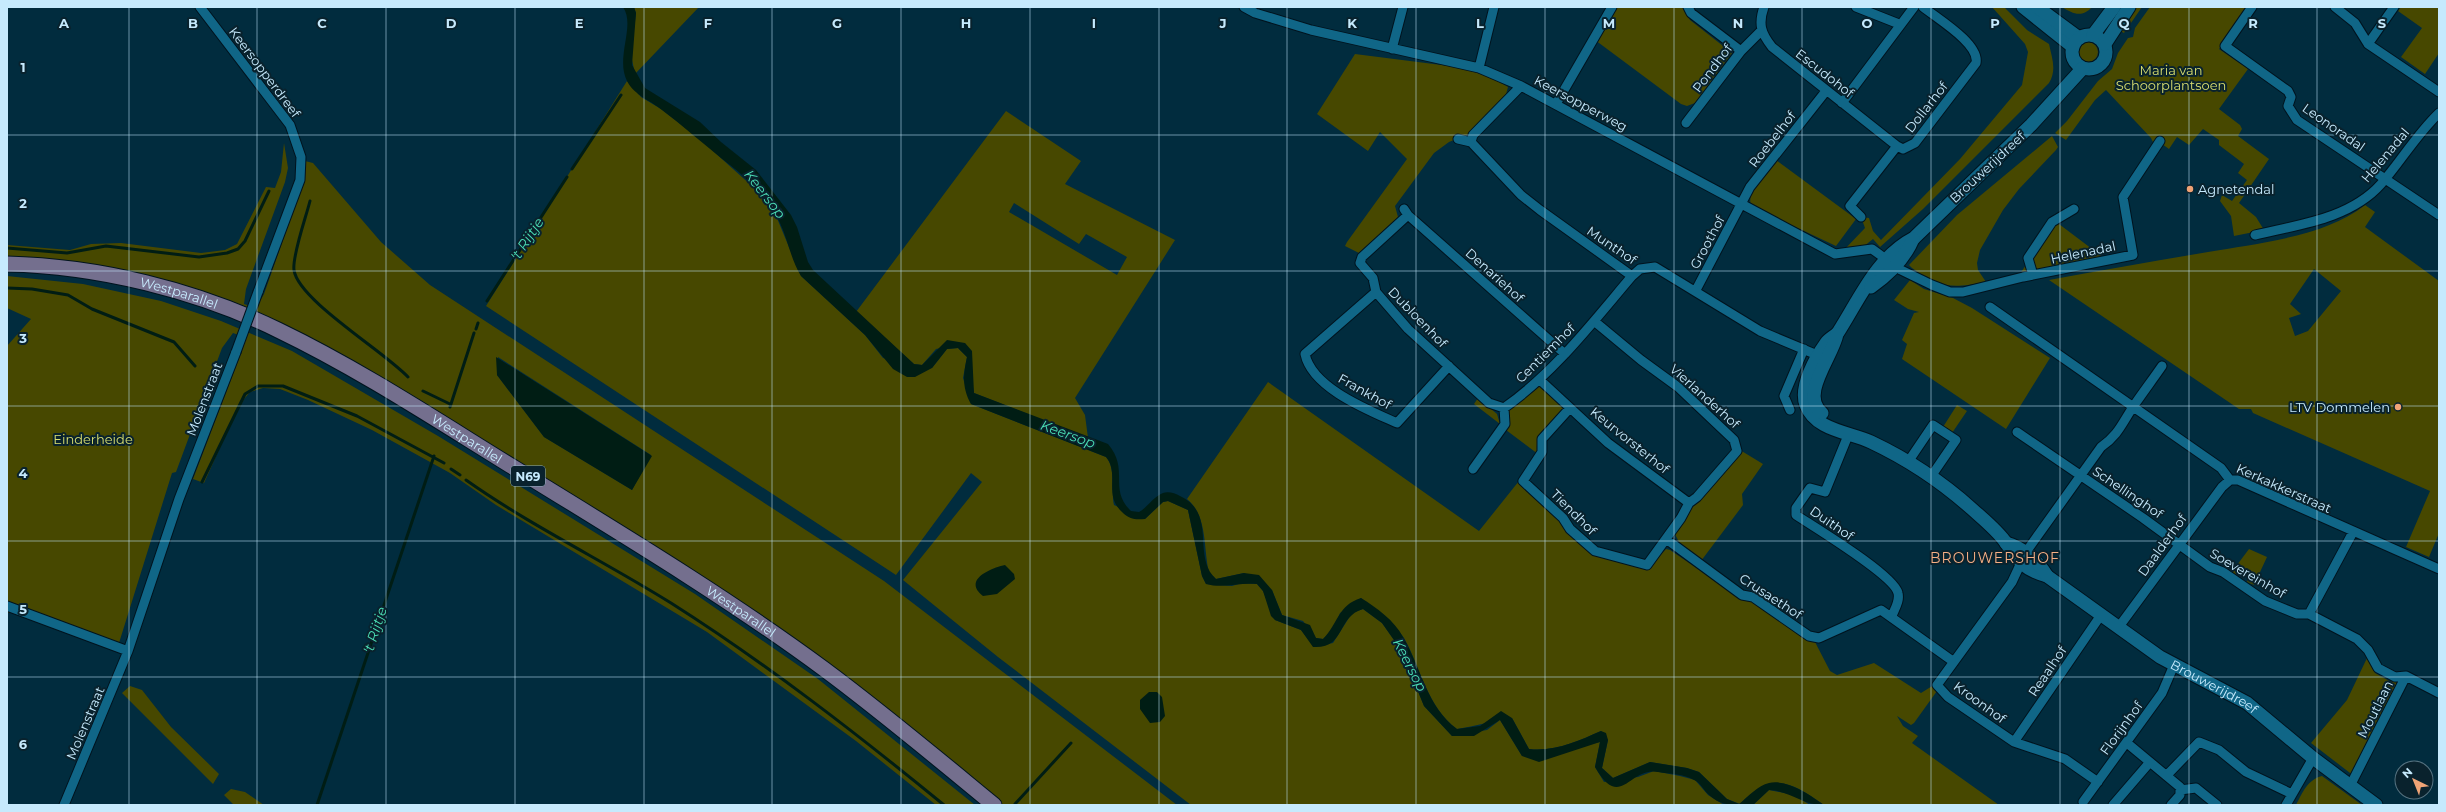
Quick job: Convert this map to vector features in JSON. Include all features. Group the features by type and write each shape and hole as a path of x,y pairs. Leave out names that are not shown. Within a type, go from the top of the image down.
{"main road":[{"name":"Westparallel","path":"7,264 80,271 159,287 253,319 344,364 703,584 825,670 994,805"},
{"name":"Westparallel","path":"7,273 79,280 155,296 215,315 274,338 339,373 639,555 759,633 820,676 979,805"}],"street":[{"name":"Keersopperdreef","path":"200,7 290,125 301,157"},
{"name":"Keersopperweg","path":"1244,7 1255,13 1312,30 1479,68 1521,86 1556,104 1740,205 1835,254 1872,249 1890,263"},
{"path":"1392,49 1403,7"},
{"path":"1479,68 1494,7"},
{"path":"1556,104 1612,7"},
{"path":"1688,7 1691,14 1741,51"},
{"path":"1761,31 1760,19 1764,7"},
{"path":"1856,7 1899,24"},
{"path":"1842,103 1899,24 1914,7"},
{"name":"Dollarhof","path":"1861,217 1850,206 1897,146 1903,148 1915,143 1976,63 1977,57 1972,46 1923,7"},
{"path":"2024,7 2076,43"},
{"path":"2037,7 2076,43 2078,65 2093,69 2102,64 2106,55 2105,44 2129,7"},
{"path":"2076,43 2093,35 2114,7"},
{"name":"Leonoradal","path":"2252,7 2225,46 2288,91 2291,97 2288,106 2297,120 2385,178"},
{"path":"2335,7 2355,23 2368,44 2439,92"},
{"path":"2368,44 2394,7"},
{"name":"Pondhof","path":"1686,123 1741,51 1761,31"},
{"name":"Escudohof","path":"1761,31 1772,47 1897,146"},
{"path":"2093,35 2105,44"},
{"name":"Brouwerijdreef","path":"2078,65 2058,95 2031,125 1914,238 1909,250 1890,263 1864,293 1837,334 1835,345 1823,357 1815,388 1814,401 1819,411 1849,433 1889,450 1930,478 1971,509 2023,558 2037,562 2047,576 2118,628 2174,665 2247,703 2313,758 2376,805"},
{"path":"1458,139 1471,142 1473,135 1521,86"},
{"name":"Roebelhof","path":"1740,205 1750,187 1826,91"},
{"name":"Helenadal","path":"2255,235 2328,218 2362,200 2385,178 2429,122 2439,113"},
{"name":"Helenadal","path":"1890,263 1950,292 1963,292 2033,275 2133,255 2123,197 2160,141"},
{"name":"Munthof","path":"1471,142 1521,195 1632,276 1640,269 1655,267 1696,290 1760,331 1823,357"},
{"name":"Molenstraat","path":"64,805 128,652 179,499 300,180 301,157"},
{"path":"2385,178 2439,215"},
{"name":"Groothof","path":"1696,290 1740,205"},
{"name":"Helenadal","path":"2033,275 2028,258 2052,222 2074,209"},
{"name":"Dubloenhof","path":"1406,212 1362,257 1360,263 1373,278 1376,292 1408,329 1489,403 1504,408"},
{"name":"Denariehof","path":"1406,212 1565,354"},
{"name":"Centiemhof","path":"1504,408 1540,380 1565,354 1632,276"},
{"name":"Frankhof","path":"1376,292 1305,354 1307,361 1333,392 1397,423 1449,366"},
{"name":"Kerkakkerstraat","path":"1990,307 2221,468 2230,480 2238,480 2352,532 2439,569"},
{"name":"Vierlanderhof","path":"1594,321 1641,360 1678,387 1734,440 1737,451 1697,497 1689,503"},
{"path":"1790,410 1784,396 1804,348"},
{"path":"2133,406 2162,366"},
{"name":"Keurvorsterhof","path":"1540,380 1608,443 1689,503"},
{"name":"Schellinghof","path":"2023,558 2101,447 2112,439 2128,418 2133,406"},
{"path":"1473,468 1505,424 1504,408"},
{"name":"Tiendhof","path":"1570,408 1542,439 1542,452 1523,481 1563,518 1570,529 1595,551 1647,565 1681,518 1689,503"},
{"path":"1908,462 1933,425 1956,440 1930,478"},
{"name":"Schellinghof","path":"2017,432 2179,544"},
{"name":"Duithof","path":"1849,433 1825,492 1810,488 1796,508 1796,515 1884,575 1898,591 1898,601 1892,616"},
{"name":"Daalderhof","path":"2118,628 2222,487 2230,480"},
{"path":"2309,614 2352,532"},
{"name":"Crusaethof","path":"1666,539 1742,594 1753,597 1809,636 1819,638 1881,610 1892,616 1954,662"},
{"name":"Soevereinhof","path":"2179,544 2265,601 2297,614 2309,614 2356,639 2368,650 2378,668 2395,677 2406,676"},
{"name":"Kroonhof","path":"2023,558 2012,582 1937,685 1948,697 2014,742 2066,759 2098,782"},
{"path":"7,606 128,652"},
{"name":"Reaalhof","path":"2014,742 2101,615"},
{"name":"Florijnhof","path":"2082,802 2127,744 2162,693 2174,665"},
{"name":"Moutlaan","path":"2350,786 2406,676 2439,693"},
{"path":"2167,775 2199,742 2219,750 2246,772 2292,794"},
{"path":"2127,744 2180,787 2180,794 2171,805"},
{"path":"2286,805 2313,758"},
{"path":"2113,805 2150,762"},
{"path":"2180,790 2196,788 2217,805"}],"green space":[{"path":"634,7 699,7 635,74 631,55 636,13"},
{"path":"1615,7 1682,7 1690,20 1732,53 1695,103 1687,106 1681,104 1595,40"},
{"path":"1992,7 2004,7 2027,30 2049,44 2053,73 2049,83 1923,209 1880,247 1873,239 1863,247 1843,251 1865,228 1861,217 1869,218 1873,231 1881,240 1960,159 2022,85 2028,52 2025,44"},
{"path":"2062,7 2092,7 2085,13 2077,14"},
{"path":"2132,7 2142,7 2124,33 2117,29"},
{"name":"Maria van Schoorplantsoen","path":"2150,7 2248,7 2219,49 2248,69 2219,109 2240,125 2242,129 2238,136 2269,159 2239,203 2256,217 2264,230 2234,236 2231,216 2220,201 2222,195 2232,201 2247,180 2238,173 2244,164 2219,145 2219,140 2203,129 2189,145 2177,137 2169,149 2162,144 2154,144 2151,138 2106,90 2095,100 2066,140 2055,133 2067,121 2098,81 2112,69 2118,53 2128,38 2133,37 2135,28"},
{"path":"2401,7 2439,7 2439,53 2425,74 2401,57 2422,28 2398,11"},
{"path":"2084,42 2092,42 2098,48 2098,56 2092,62 2084,62 2078,56 2078,48"},
{"path":"1355,54 1457,67 1489,76 1508,87 1505,98 1469,134 1449,142 1434,153 1395,206 1398,217 1359,253 1345,246 1347,242 1407,159 1380,132 1368,151 1317,114"},
{"path":"627,81 641,97 661,109 702,141 753,187 774,211 801,276 865,335 883,358 932,368 947,349 958,348 967,357 963,378 971,404 1106,457 1112,473 1114,505 1145,519 1163,502 1168,501 1188,510 1202,576 1206,584 1232,586 1242,583 1257,584 1263,591 1275,620 1301,630 1314,647 1333,643 1352,613 1363,609 1382,623 1401,650 1424,706 1452,736 1487,730 1500,720 1522,756 1600,742 1595,767 1604,782 1638,777 1654,771 1695,780 1708,795 1724,805 1191,805 998,657 903,580 982,482 971,473 896,575 486,306"},
{"path":"1006,111 1081,161 1065,184 1175,240 1075,398 1085,415 1088,438 974,393 965,343 936,349 922,365 914,364 856,312","holes":["1014,203 1079,244 1086,234 1127,257 1117,275 1009,212"]},
{"path":"2052,136 2058,147 2019,189 2003,210 1980,250 1977,263 1978,270 1986,282 1955,286 1947,285 1931,280 1909,265 1957,215"},
{"path":"284,143 288,168 285,182 246,289 244,304 256,308 264,294 295,206 305,161 313,163 381,242 430,285 884,581 1177,805 998,805 704,582 236,309 7,261 7,245 70,250 91,244 121,243 201,253 225,250 237,244 266,187 275,188 281,172","holes":["498,357 651,455 632,490 544,437 497,375"]},
{"path":"1776,160 1856,219 1836,246 1751,206 1750,200 1754,187"},
{"path":"2365,205 2375,212 2365,227 2439,281 2439,533 2429,557 2406,547 2430,491 2253,413 2251,409 2239,409 2049,280 2269,242 2311,232 2331,225 2349,216","holes":["2314,269 2341,291 2308,331 2295,336 2289,318 2301,314 2290,304"]},
{"path":"2055,221 2104,258 2020,274"},
{"name":"Einderheide","path":"7,276 83,284 161,301 221,321 292,351 438,436 695,594 818,679 975,805 936,805 856,741 707,632 496,505 450,473 372,430 308,400 280,389 263,388 250,392 244,399 227,432 204,483 193,479 242,351 244,337 233,333 222,348 176,472 172,473 119,643 16,606 7,614 7,346 31,319 7,308"},
{"path":"1910,280 1924,289 1953,298 1972,308 2050,358 2006,429 1902,359 1907,344 1902,340 1914,313 1919,312 1908,309 1894,300"},
{"path":"1268,382 1479,531 1519,481 1595,554 1647,570 1666,549 1670,550 1744,600 1752,600 1809,641 1815,642 1830,671 1837,675 1874,663 1921,693 1937,683 1937,691 1914,723 1911,725 1897,716 1903,726 1918,736 1912,743 1999,805 1824,805 1812,796 1790,785 1780,783 1761,787 1740,804 1727,799 1699,772 1687,768 1650,762 1613,778 1602,768 1608,740 1601,731 1566,745 1548,749 1529,749 1512,718 1457,729 1438,710 1404,638 1390,623 1361,598 1340,613 1334,628 1323,639 1316,638 1303,621 1282,615 1272,590 1244,573 1216,579 1209,572 1202,523 1194,506 1187,499"},
{"path":"1539,387 1545,388 1563,407 1538,441 1538,454 1506,430 1509,409"},
{"path":"1478,398 1497,414 1500,424 1474,404"},
{"path":"1957,405 1967,411 1952,433 1943,427"},
{"path":"1740,450 1763,464 1742,494 1743,505 1701,561 1680,544 1674,532 1690,508"},
{"path":"2249,549 2267,557 2254,585 2247,582 2250,575 2240,570 2235,576 2231,573"},
{"path":"2367,658 2375,673 2391,682 2395,680 2401,683 2354,776 2311,743 2347,700"},
{"path":"130,686 142,690 171,727 219,774 213,784 122,693"},
{"path":"2322,776 2362,805 2296,805 2303,791 2309,784 2313,780"},
{"path":"231,789 245,792 264,805 234,805 224,795"},
{"path":"1769,790 1794,795 1810,805 1753,805"}],"water":[{"name":"Keersop","path":"623,7 634,7 636,13 632,65 645,88 700,122 721,142 756,170 791,215 797,227 808,262 813,270 914,364 922,365 947,340 965,343 972,351 974,393 1108,444 1118,462 1119,487 1121,495 1124,503 1131,511 1139,512 1156,497 1165,492 1176,494 1191,504 1198,513 1201,524 1205,559 1209,570 1216,579 1244,573 1259,575 1272,590 1282,615 1310,625 1316,638 1323,639 1347,605 1361,598 1385,615 1395,625 1409,649 1438,710 1457,729 1480,726 1501,711 1512,718 1529,749 1548,749 1566,745 1601,731 1606,733 1608,740 1602,768 1613,778 1650,762 1687,768 1699,772 1727,799 1739,804 1761,786 1776,782 1798,789 1824,805 1809,803 1784,793 1769,790 1753,805 1735,805 1724,803 1714,799 1699,783 1690,778 1681,775 1658,772 1648,772 1640,775 1619,787 1612,786 1604,780 1595,767 1600,742 1539,762 1522,756 1500,720 1474,736 1452,736 1424,706 1401,650 1382,623 1363,609 1354,613 1348,619 1331,643 1324,646 1313,647 1301,630 1275,620 1271,616 1263,591 1257,584 1219,586 1206,584 1202,576 1188,510 1168,501 1163,502 1145,519 1135,519 1127,516 1116,505 1113,498 1112,470 1106,457 971,404 966,392 964,381 967,357 958,348 947,349 932,368 915,377 907,377 893,369 865,335 801,276 777,216 758,191 724,160 657,106 638,94 630,86 624,72 623,62 627,23"},
{"path":"496,357 652,456 632,490 544,437 497,375"},
{"path":"1005,565 1014,574 1015,579 997,594 983,596 977,590 977,580 986,572"},
{"path":"1149,692 1157,692 1162,697 1165,716 1160,722 1150,723 1140,709 1140,700"}],"waterway":[{"name":"'t Rijtje","path":"572,169 621,95"},
{"name":"'t Rijtje","path":"487,301 567,177"},
{"path":"7,248 67,253 106,246 199,257 227,253 238,249 245,241 269,191"},
{"path":"310,201 295,256 294,270 299,282 310,296 326,310 397,366 408,377"},
{"path":"7,288 32,289 68,295 92,309 174,342 195,366"},
{"name":"'t Rijtje","path":"476,329 478,323"},
{"name":"'t Rijtje","path":"450,407 474,333"},
{"path":"202,482 245,394 258,386 283,386 357,416 444,463"},
{"path":"423,391 450,404"},
{"name":"'t Rijtje","path":"317,805 434,456"},
{"path":"451,469 460,475"},
{"path":"466,480 516,513 646,588 707,626 810,700 944,805"},
{"path":"1015,804 1071,743"}],"place":[{"name":"Agnetendal","path":"2190,189"},
{"name":"LTV Dommelen","path":"2398,407"}],"district":[{"name":"BROUWERSHOF","path":"1995,558"}]}
